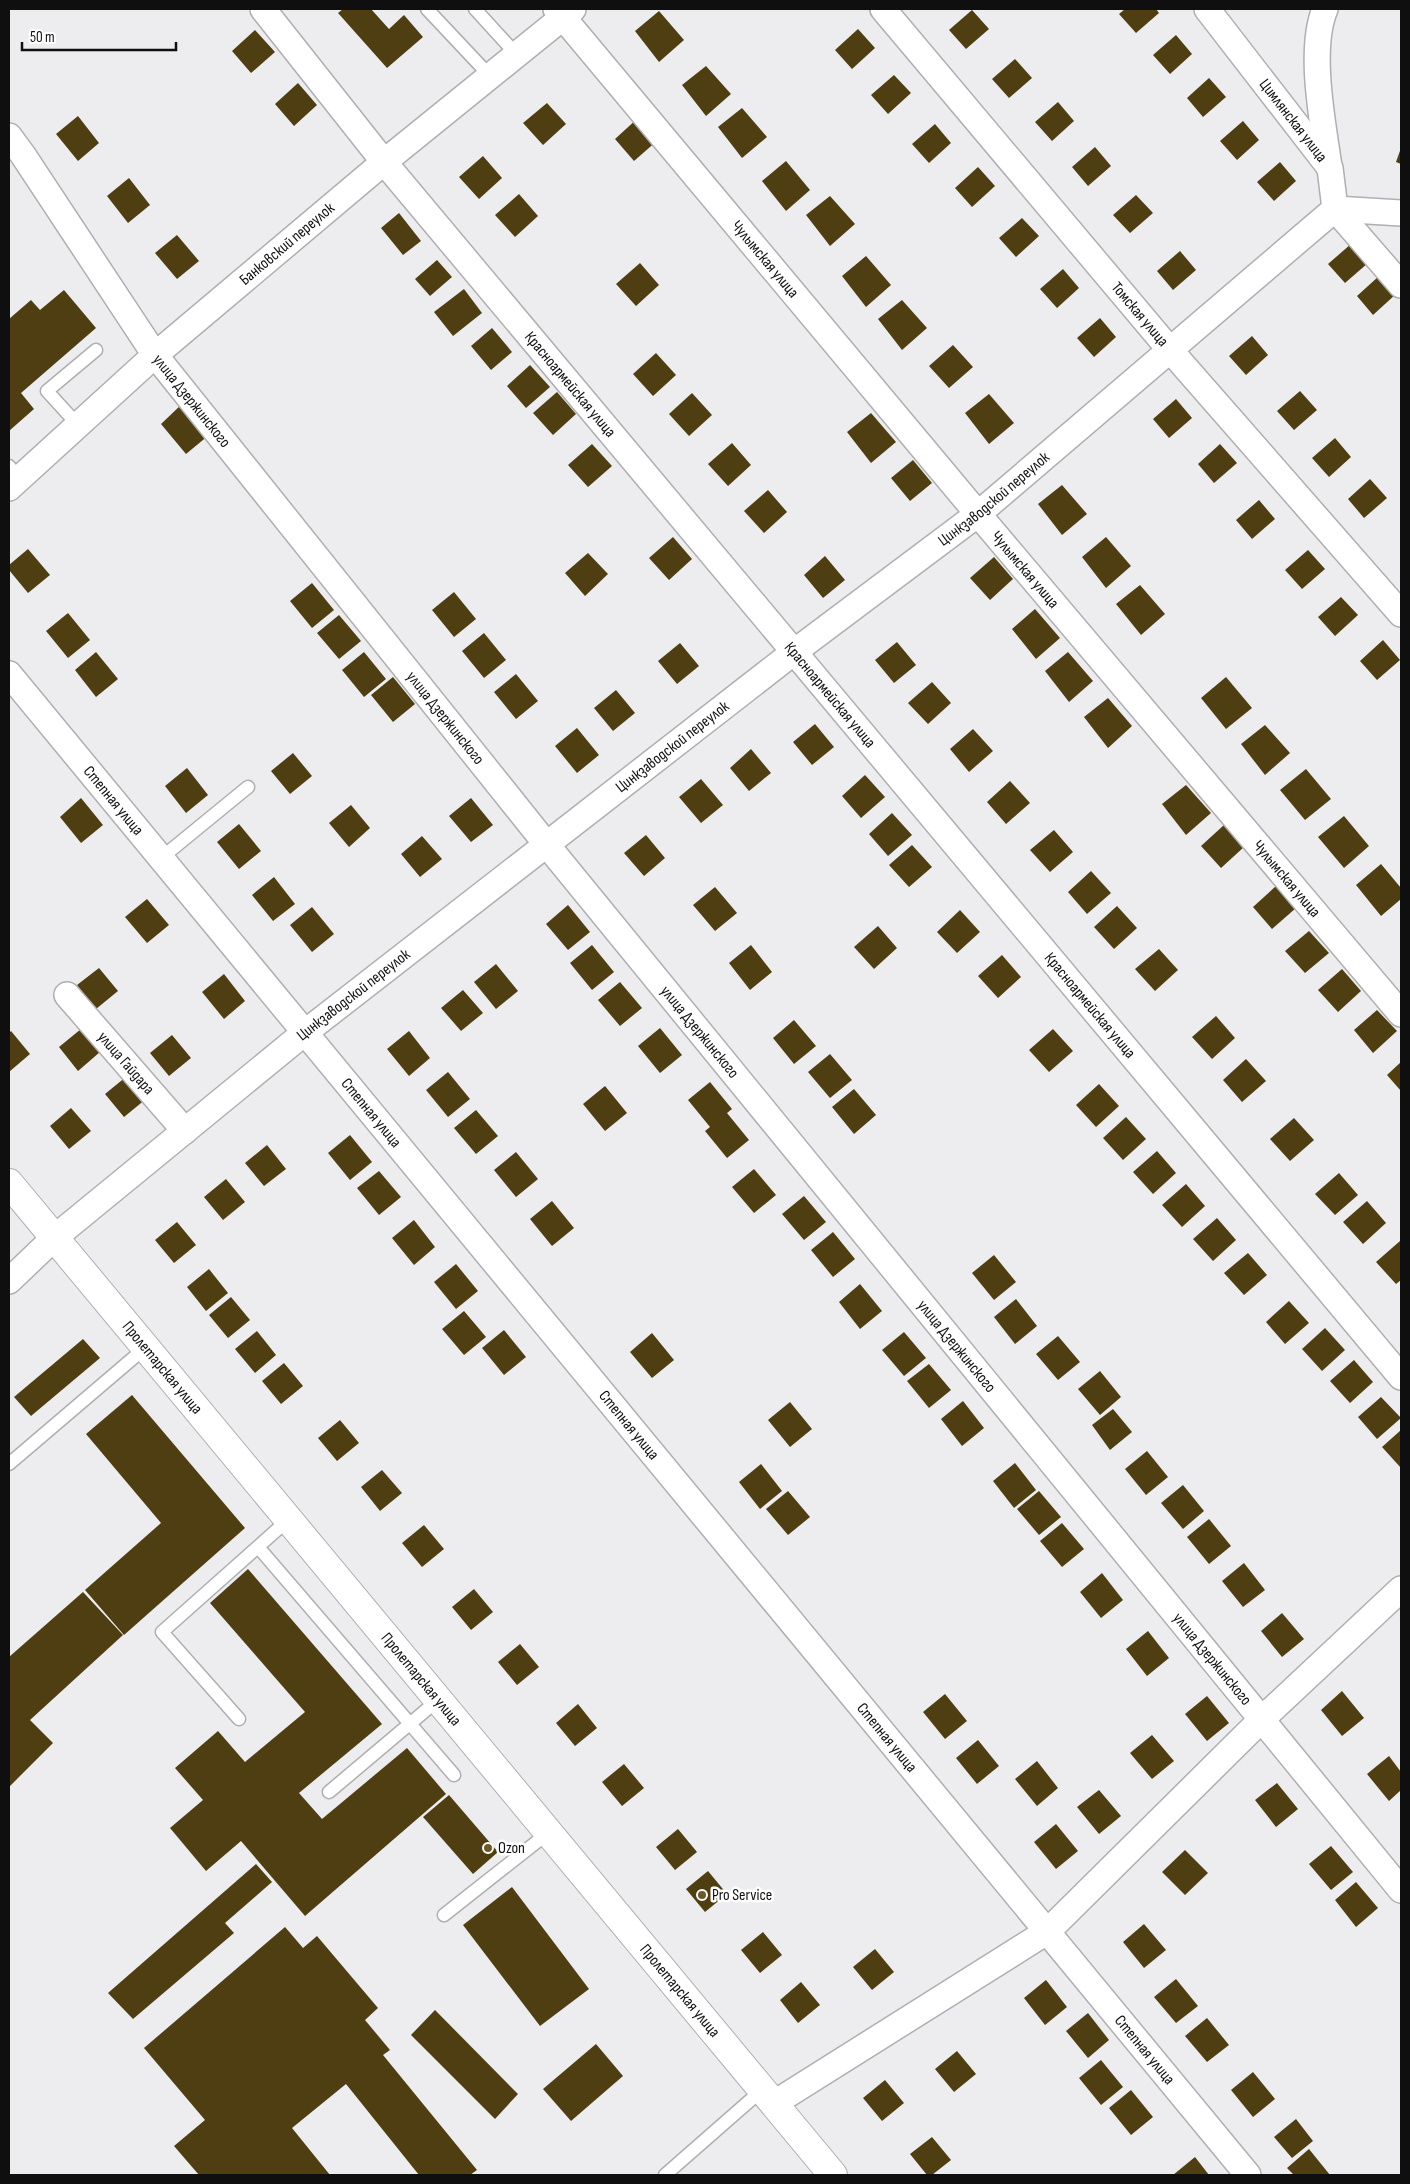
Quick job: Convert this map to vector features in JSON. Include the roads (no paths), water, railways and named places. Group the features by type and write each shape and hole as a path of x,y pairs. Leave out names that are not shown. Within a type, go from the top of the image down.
{"main road":[{"name":"Пролетарская улица","path":"9,1183 833,2175"}],"street":[{"name":"Красноармейская улица","path":"263,9 384,162 1401,1377"},
{"name":"Томская улица","path":"883,9 1170,350 1401,614"},
{"name":"Цимлянская улица","path":"1207,9 1330,168 1334,209"},
{"name":"Банковский переулок","path":"12,477 78,425 155,355 384,162 490,76 564,11"},
{"name":"Чулымская улица","path":"564,11 978,514 1401,1014"},
{"path":"1320,12 1317,73 1330,168"},
{"name":"улица Дзержинского","path":"16,146 155,355 547,845 1401,1890"},
{"name":"Цинкзаводской переулок","path":"9,1281 54,1238 304,1034 794,652 978,514 1334,209"},
{"path":"1334,209 1401,213"},
{"path":"1334,209 1401,286"},
{"name":"Степная улица","path":"9,674 304,1034 1248,2175"},
{"name":"улица Гайдара","path":"67,995 185,1130"},
{"path":"768,2097 1048,1931 1261,1720 1401,1589"}],"lane":[{"path":"427,9 490,76"},
{"path":"475,9 516,54"},
{"path":"78,425 47,391 96,350"},
{"path":"160,859 248,787"},
{"path":"9,1464 145,1348"},
{"path":"239,1719 162,1632 288,1520"},
{"path":"258,1547 454,1775"},
{"path":"329,1792 438,1700"},
{"path":"444,1915 548,1833"},
{"path":"665,2175 768,2097"}],"place":[{"name":"Ozon","path":"488,1848"},
{"name":"Pro Service","path":"702,1895"}]}
